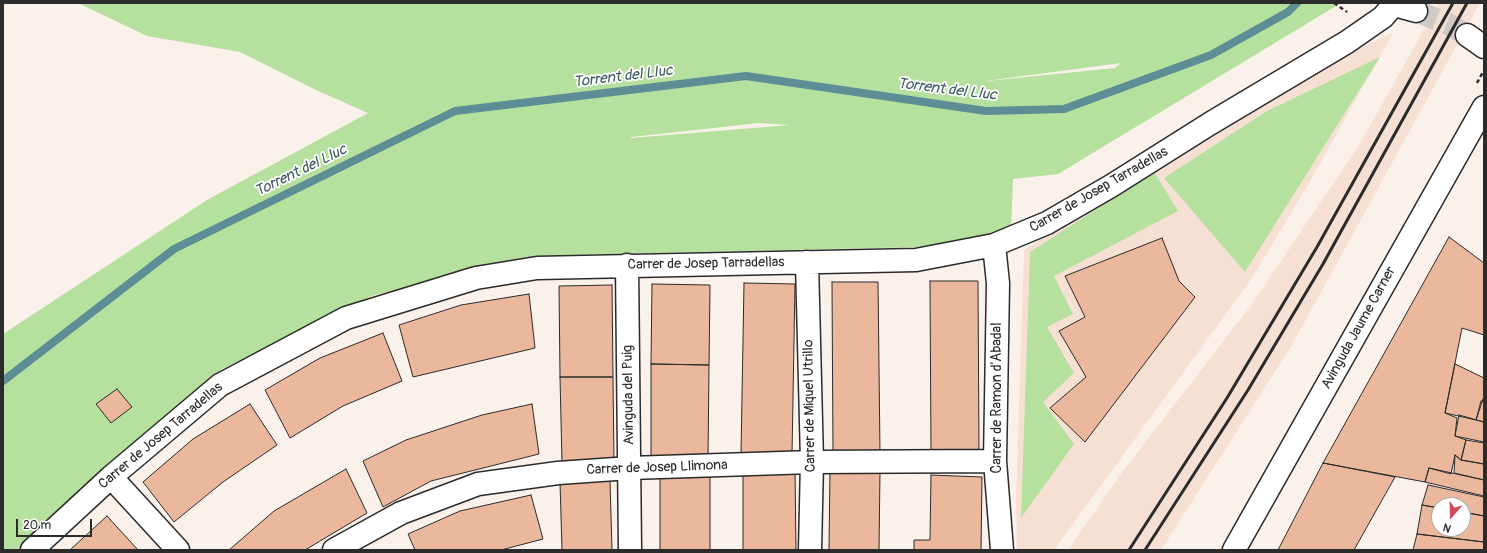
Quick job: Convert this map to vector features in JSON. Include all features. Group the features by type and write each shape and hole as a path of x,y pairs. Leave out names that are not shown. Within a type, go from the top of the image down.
{"street":[{"path":"1395,4 1416,11"},
{"name":"Carrer de Josep Tarradellas","path":"32,550 111,477 220,385 346,318 476,278 537,268 916,260 994,245 1047,223 1111,186 1211,123 1347,42 1383,17 1395,4"},
{"name":"Avinguda Jaume Carner","path":"1234,550 1484,107"},
{"name":"Carrer de Ramon d'Abadal","path":"994,245 998,283 995,462 1002,550"},
{"name":"Carrer de Miquel Utrillo","path":"807,262 812,462 810,550"},
{"name":"Avinguda del Puig","path":"627,265 630,550"},
{"name":"Carrer de Josep Llimona","path":"334,550 401,513 478,484 558,473 630,468 812,462 995,462"},
{"path":"111,477 178,550"}],"shaded area":[{"path":"1439,3 1480,3 1292,345 1161,550 1068,550 1120,475 1252,304 1359,145"},
{"path":"1394,32 1309,183 1252,278 1054,550 1017,550 1016,499 1024,250 1251,101"}],"green space":[{"path":"78,3 1341,3 1058,174 1013,179 1011,230 918,247 565,255 374,295 222,369 31,550 3,550 3,334 207,200 368,113 316,90 240,52 147,36","holes":["1121,63 1115,68 981,82","759,123 790,125 631,138 631,137"]},
{"path":"1380,57 1245,272 1164,178 1267,111"},
{"path":"1154,172 1178,211 1054,276 1073,314 1047,327 1074,373 1043,402 1074,444 1021,518 1030,252"}],"building":[{"path":"1449,237 1484,263 1484,335 1462,328 1445,413 1457,418 1455,436 1466,440 1461,460 1455,455 1451,474 1429,468 1425,482 1323,463"},
{"path":"1162,238 1179,281 1195,297 1085,442 1050,408 1086,377 1059,331 1085,317 1065,276"},
{"path":"930,281 978,281 979,454 931,454"},
{"path":"832,282 878,282 880,453 833,453"},
{"path":"744,283 795,284 792,455 741,454"},
{"path":"652,284 710,285 709,365 651,364"},
{"path":"612,285 613,377 560,377 559,286"},
{"path":"529,294 535,348 413,377 399,325 461,305"},
{"path":"383,333 402,381 343,406 290,438 265,390 320,358"},
{"path":"651,364 709,365 708,459 651,459"},
{"path":"1455,364 1484,378 1484,396 1476,420 1445,413"},
{"path":"560,377 613,377 614,462 562,462"},
{"path":"117,389 132,407 111,423 96,404"},
{"path":"1481,401 1484,402 1484,422 1476,420"},
{"path":"250,404 277,445 223,482 174,522 143,482 193,439"},
{"path":"532,404 539,454 431,481 383,507 363,461 406,440 482,415"},
{"path":"1459,415 1484,422 1484,442 1455,436"},
{"path":"1466,440 1484,443 1484,464 1461,460"},
{"path":"1455,455 1461,460 1484,464 1484,480 1454,473"},
{"path":"1323,463 1395,477 1354,550 1278,550"},
{"path":"1429,468 1484,480 1484,496 1425,482"},
{"path":"346,469 367,513 305,550 229,550 274,511"},
{"path":"795,470 796,550 743,550 743,471"},
{"path":"830,470 880,471 879,550 829,550"},
{"path":"931,475 982,477 981,550 914,550 914,540 930,540"},
{"path":"660,476 710,477 710,550 660,550"},
{"path":"610,481 612,550 562,550 560,482"},
{"path":"1428,485 1484,497 1484,516 1471,514 1471,497 1431,497 1431,507 1422,505"},
{"path":"531,495 543,539 501,550 415,550 408,534 460,511"},
{"path":"1422,505 1431,507 1431,536 1417,534"},
{"path":"1471,514 1484,516 1484,542 1442,537 1471,537"},
{"path":"107,516 138,550 70,550"},
{"path":"1417,534 1431,536 1431,537 1484,542 1484,550 1413,550"}],"waterway":[{"name":"Torrent del Lluc","path":"3,381 174,249 455,111 746,76 986,111 1064,109 1211,55 1288,12 1297,3"}],"tunnel":[{"path":"1416,11 1448,24 1467,35"}],"railway":[{"path":"1129,550 1227,398 1317,247 1453,3"},
{"path":"1145,550 1248,390 1323,264 1467,3"}]}
